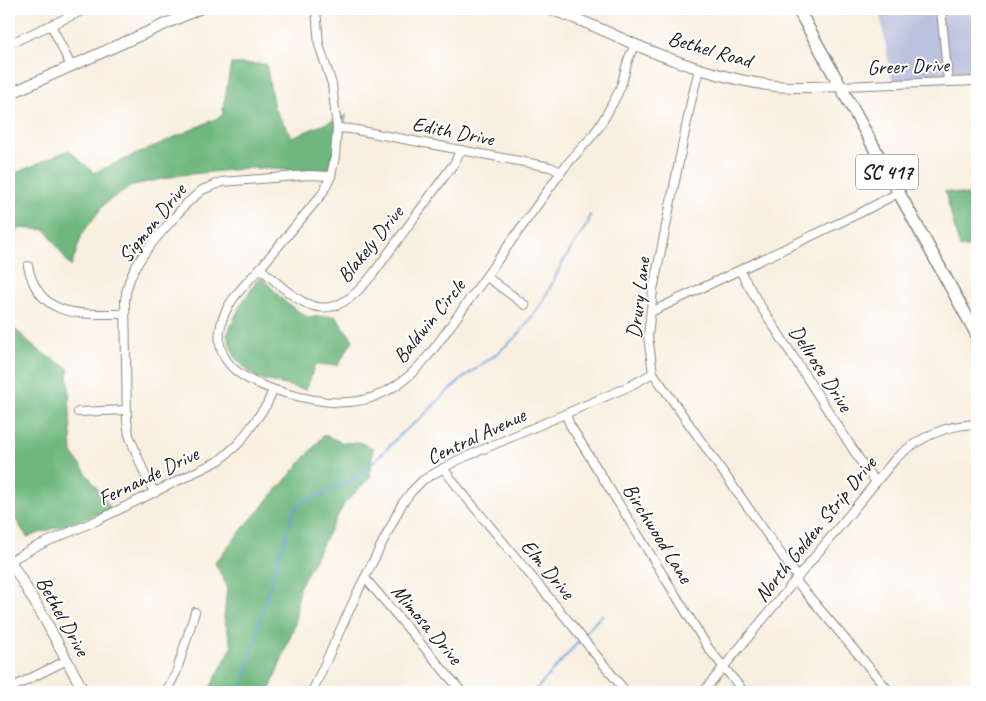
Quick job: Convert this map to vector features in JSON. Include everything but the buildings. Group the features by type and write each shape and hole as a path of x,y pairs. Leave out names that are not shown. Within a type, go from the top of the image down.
{"main road":[{"name":"SC 417","path":"798,9 977,335"}],"street":[{"path":"9,44 86,9"},
{"path":"9,94 199,9"},
{"name":"Baldwin Circle","path":"316,9 319,45 332,84 337,128 335,157 331,176 322,194 227,308 219,338 223,354 237,372 254,383 307,399 338,403 362,400 387,391 404,380 420,365 487,277 561,172 600,125 617,94 629,54 636,45"},
{"name":"Bethel Road","path":"548,9 583,21 636,45 699,69 775,86 840,86"},
{"path":"941,9 948,81"},
{"path":"51,25 71,66"},
{"name":"Drury Lane","path":"699,69 653,290 648,336 653,373 797,580 890,692"},
{"name":"Greer Drive","path":"840,86 977,81"},
{"name":"Edith Drive","path":"337,128 550,167 561,172"},
{"name":"Blakely Drive","path":"260,268 292,296 307,304 326,307 347,300 373,274 455,162 460,151"},
{"name":"Sigmon Drive","path":"155,493 147,480 131,442 126,421 124,314 126,289 135,266 186,204 202,190 215,184 310,175 331,176"},
{"path":"651,312 740,271 898,193"},
{"path":"28,266 30,280 38,293 57,307 80,313 124,314"},
{"name":"Dellrose Drive","path":"740,271 758,302 876,482"},
{"path":"487,277 525,305"},
{"name":"Central Avenue","path":"312,692 365,578 405,499 423,480 505,439 566,415 630,386 653,373"},
{"name":"Fernande Drive","path":"10,560 210,466 229,453 251,427 267,404 273,390"},
{"path":"78,412 126,410"},
{"name":"Birchwood Lane","path":"566,415 570,425 709,649 744,692"},
{"name":"North Golden Strip Drive","path":"703,692 896,458 922,438 952,426 977,424"},
{"name":"Elm Drive","path":"444,468 626,692"},
{"name":"Bethel Drive","path":"10,560 84,692"},
{"name":"Mimosa Drive","path":"365,578 462,692"},
{"path":"166,692 176,673 195,612"},
{"path":"9,689 67,660"}],"shaded area":[{"path":"879,9 977,9 977,80 893,84"}],"green space":[{"path":"231,64 266,64 274,108 292,137 347,115 327,172 251,168 181,175 133,185 105,203 82,234 71,267 46,230 20,228 9,237 9,176 69,150 94,173 222,116"},
{"path":"945,191 977,197 977,246 960,248"},
{"path":"260,276 286,303 307,317 335,316 353,340 338,365 315,365 306,390 256,378 235,358 227,335 240,306"},
{"path":"9,324 42,353 68,368 72,453 112,510 27,537 9,509"},
{"path":"324,435 344,443 359,442 373,448 370,477 344,504 299,588 295,624 269,692 208,692 232,647 224,618 227,586 215,563"}],"waterway":[{"path":"241,692 266,599 293,512 303,502 346,483 360,474 448,391 498,353 520,333 542,303 564,260 588,223 590,215"},
{"path":"585,633 603,614"},
{"path":"534,692 579,641"}]}
